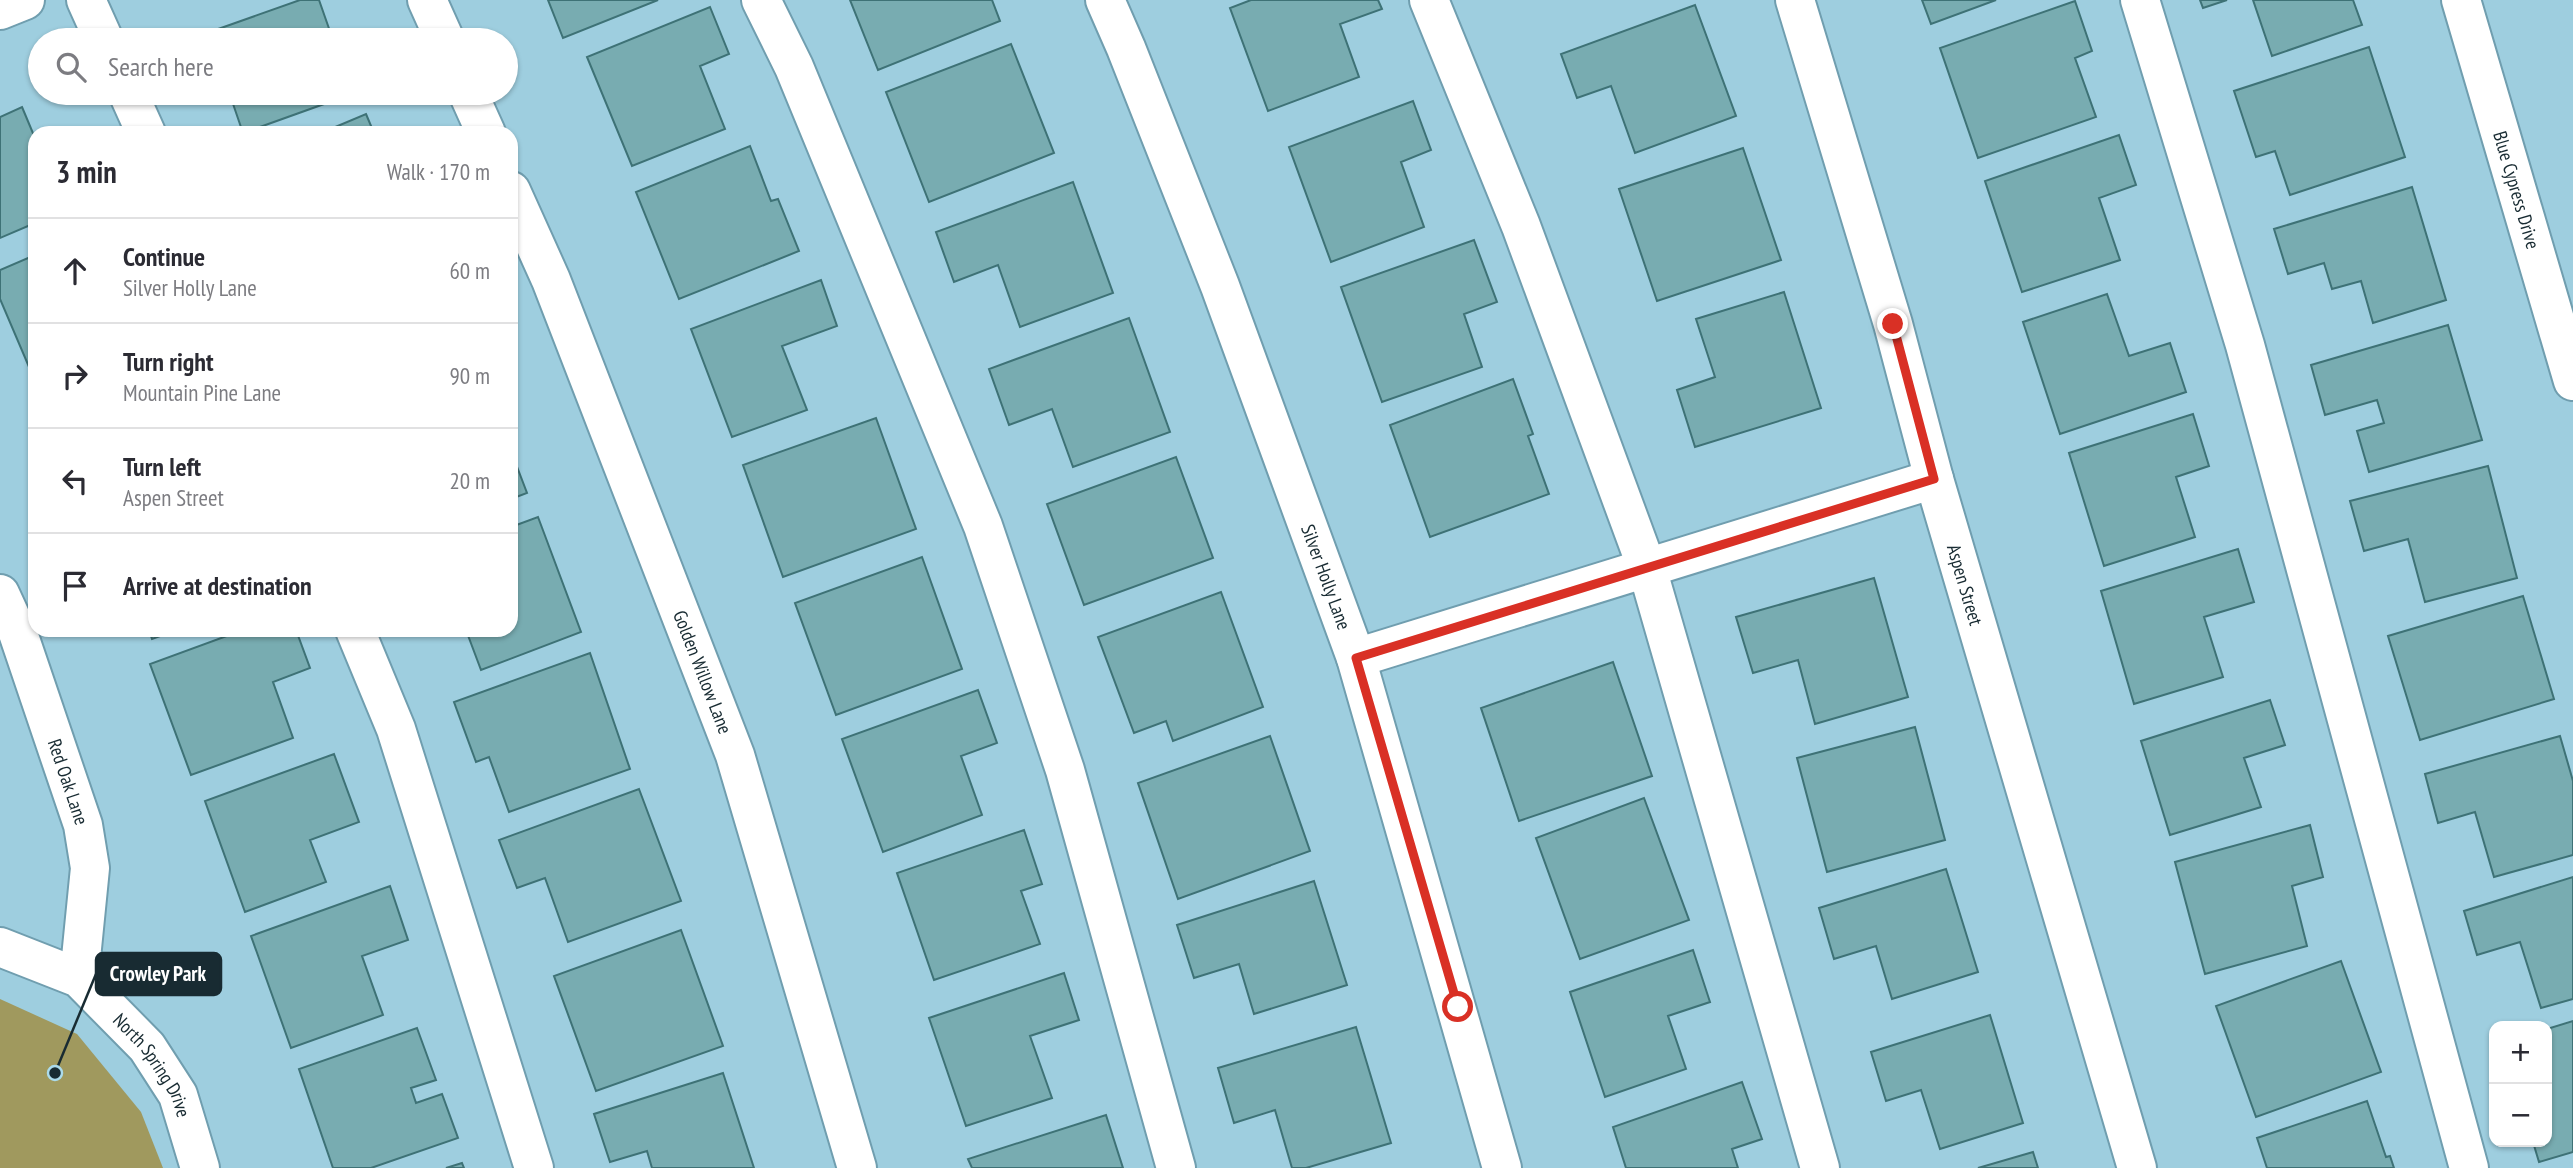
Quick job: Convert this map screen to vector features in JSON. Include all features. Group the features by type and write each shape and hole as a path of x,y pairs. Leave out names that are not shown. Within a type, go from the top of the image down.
{"street":[{"path":"0,10 25,0"},
{"path":"86,0 99,28"},
{"path":"427,0 440,28"},
{"path":"761,0 794,67 983,526 1065,770 1176,1168"},
{"name":"Silver Holly Lane","path":"1105,0 1220,286 1356,658 1502,1168"},
{"path":"1429,0 1521,226 1647,568 1820,1168"},
{"name":"Aspen Street","path":"1795,0 1893,324 1934,479 2137,1168"},
{"path":"2140,0 2245,345 2469,1168"},
{"name":"Blue Cypress Drive","path":"2461,0 2573,380"},
{"path":"133,105 143,126"},
{"path":"473,105 483,126"},
{"name":"Golden Willow Lane","path":"518,207 551,280 735,755 857,1168"},
{"path":"1356,658 1934,479"},
{"name":"Red Oak Lane","path":"0,594 18,633 83,825 90,867 79,978"},
{"path":"358,637 396,729 534,1168"},
{"name":"North Spring Drive","path":"0,947 79,978 147,1047 178,1095 200,1168"}],"shaded area":[{"path":"0,999 77,1034 141,1112 163,1168 0,1168"}],"building":[{"path":"300,0 319,0 329,28 221,28"},
{"path":"548,0 658,0 563,38"},
{"path":"850,0 992,0 1000,21 878,70"},
{"path":"1251,0 1378,0 1382,9 1340,24 1359,77 1268,111 1230,8"},
{"path":"1922,0 1996,0 1931,24"},
{"path":"2200,0 2227,0 2203,8"},
{"path":"2253,0 2353,0 2362,25 2272,56"},
{"path":"2075,1 2092,51 2075,58 2096,117 1978,158 1940,48"},
{"path":"1695,5 1736,116 1635,153 1611,86 1577,98 1561,54"},
{"path":"710,7 729,54 700,66 725,129 632,166 587,57"},
{"path":"1011,44 1054,153 929,202 886,92"},
{"path":"2369,47 2405,157 2290,195 2275,151 2256,157 2234,91"},
{"path":"1413,101 1431,150 1401,162 1424,227 1331,262 1289,147"},
{"path":"233,105 321,105 263,126 241,126"},
{"path":"22,107 30,126 28,226 0,238 0,117"},
{"path":"366,114 371,126 338,126"},
{"path":"2119,135 2136,185 2099,198 2120,260 2022,292 1985,181"},
{"path":"750,146 771,201 778,199 799,251 679,299 636,192"},
{"path":"1743,148 1781,260 1657,301 1619,189"},
{"path":"1073,182 1113,293 1020,327 998,265 954,282 936,232"},
{"path":"2412,187 2446,300 2373,323 2361,281 2332,289 2324,263 2288,274 2274,229"},
{"path":"1474,240 1497,302 1464,314 1482,367 1382,402 1341,287"},
{"path":"28,258 28,365 0,299 0,270"},
{"path":"821,280 837,326 782,346 807,410 732,437 691,329"},
{"path":"1784,292 1821,408 1695,447 1677,390 1715,377 1696,319"},
{"path":"2107,294 2129,356 2170,343 2186,392 2060,434 2023,322"},
{"path":"1129,318 1170,432 1073,467 1052,409 1009,425 989,369"},
{"path":"2448,325 2482,440 2369,472 2357,431 2384,423 2377,400 2325,415 2311,365"},
{"path":"1513,379 1533,434 1528,436 1549,494 1430,537 1390,425"},
{"path":"2193,414 2209,466 2176,477 2195,537 2104,566 2069,453"},
{"path":"876,418 916,529 783,577 743,465"},
{"path":"1176,457 1213,558 1084,605 1047,504"},
{"path":"2488,466 2517,578 2425,602 2408,539 2364,551 2350,501"},
{"path":"518,469 527,493 518,496"},
{"path":"538,517 581,632 481,670 469,637 518,637 518,524"},
{"path":"2238,549 2254,602 2204,617 2223,677 2134,704 2101,591"},
{"path":"922,557 962,669 836,715 795,603"},
{"path":"1874,578 1908,697 1815,724 1798,660 1753,673 1736,617"},
{"path":"1221,592 1263,707 1173,741 1166,721 1134,733 1098,637"},
{"path":"2523,596 2554,699 2420,740 2388,636"},
{"path":"224,637 299,637 310,668 273,682 293,738 191,775 150,664"},
{"path":"590,653 630,769 509,812 489,757 476,762 454,702"},
{"path":"1613,662 1652,776 1519,821 1481,708"},
{"path":"978,690 997,743 961,756 982,815 883,852 842,739"},
{"path":"2270,700 2285,745 2244,758 2261,807 2170,835 2141,741"},
{"path":"1915,727 1945,840 1827,872 1797,758"},
{"path":"1270,736 1310,851 1178,899 1138,783"},
{"path":"2560,736 2573,781 2573,855 2494,877 2475,812 2438,823 2425,774"},
{"path":"334,754 359,822 310,840 326,882 245,912 205,801"},
{"path":"639,789 681,901 568,942 545,878 517,888 499,840"},
{"path":"1644,798 1689,920 1580,959 1536,838"},
{"path":"2310,825 2323,877 2292,886 2307,946 2205,974 2175,862"},
{"path":"1024,830 1042,884 1021,891 1040,944 934,980 897,873"},
{"path":"1946,869 1978,972 1892,999 1876,946 1834,959 1819,908"},
{"path":"2573,877 2573,999 2541,1008 2520,942 2477,955 2464,911"},
{"path":"1314,881 1347,985 1254,1014 1239,964 1194,978 1177,925"},
{"path":"390,886 408,940 362,956 383,1015 291,1048 251,936"},
{"path":"681,930 723,1046 596,1091 554,976"},
{"path":"1693,950 1710,1002 1668,1016 1686,1069 1605,1097 1570,992"},
{"path":"2341,961 2381,1072 2256,1117 2216,1006"},
{"path":"1064,973 1079,1020 1030,1036 1052,1098 966,1126 929,1018"},
{"path":"1990,1015 2023,1123 1940,1149 1921,1090 1886,1101 1871,1052"},
{"path":"2573,1021 2573,1152 2539,1162 2534,1147 2552,1147 2552,1027"},
{"path":"1356,1027 1391,1143 1306,1168 1292,1168 1275,1110 1234,1123 1218,1068"},
{"path":"417,1028 436,1080 411,1088 416,1103 442,1094 458,1138 371,1168 333,1168 299,1069"},
{"path":"723,1073 754,1168 652,1168 647,1151 610,1162 594,1114"},
{"path":"1742,1082 1762,1139 1732,1149 1738,1168 1626,1168 1613,1127"},
{"path":"2367,1101 2386,1157 2390,1156 2394,1168 2267,1168 2257,1138"},
{"path":"1106,1115 1123,1168 972,1168 968,1159"},
{"path":"2033,1152 2038,1168 1978,1168"},
{"path":"462,1163 464,1168 446,1168"}],"place":[{"name":"Crowley Park","path":"55,1073"}],"route":[{"path":"1458,1007 1356,658 1934,479 1893,324"}]}
